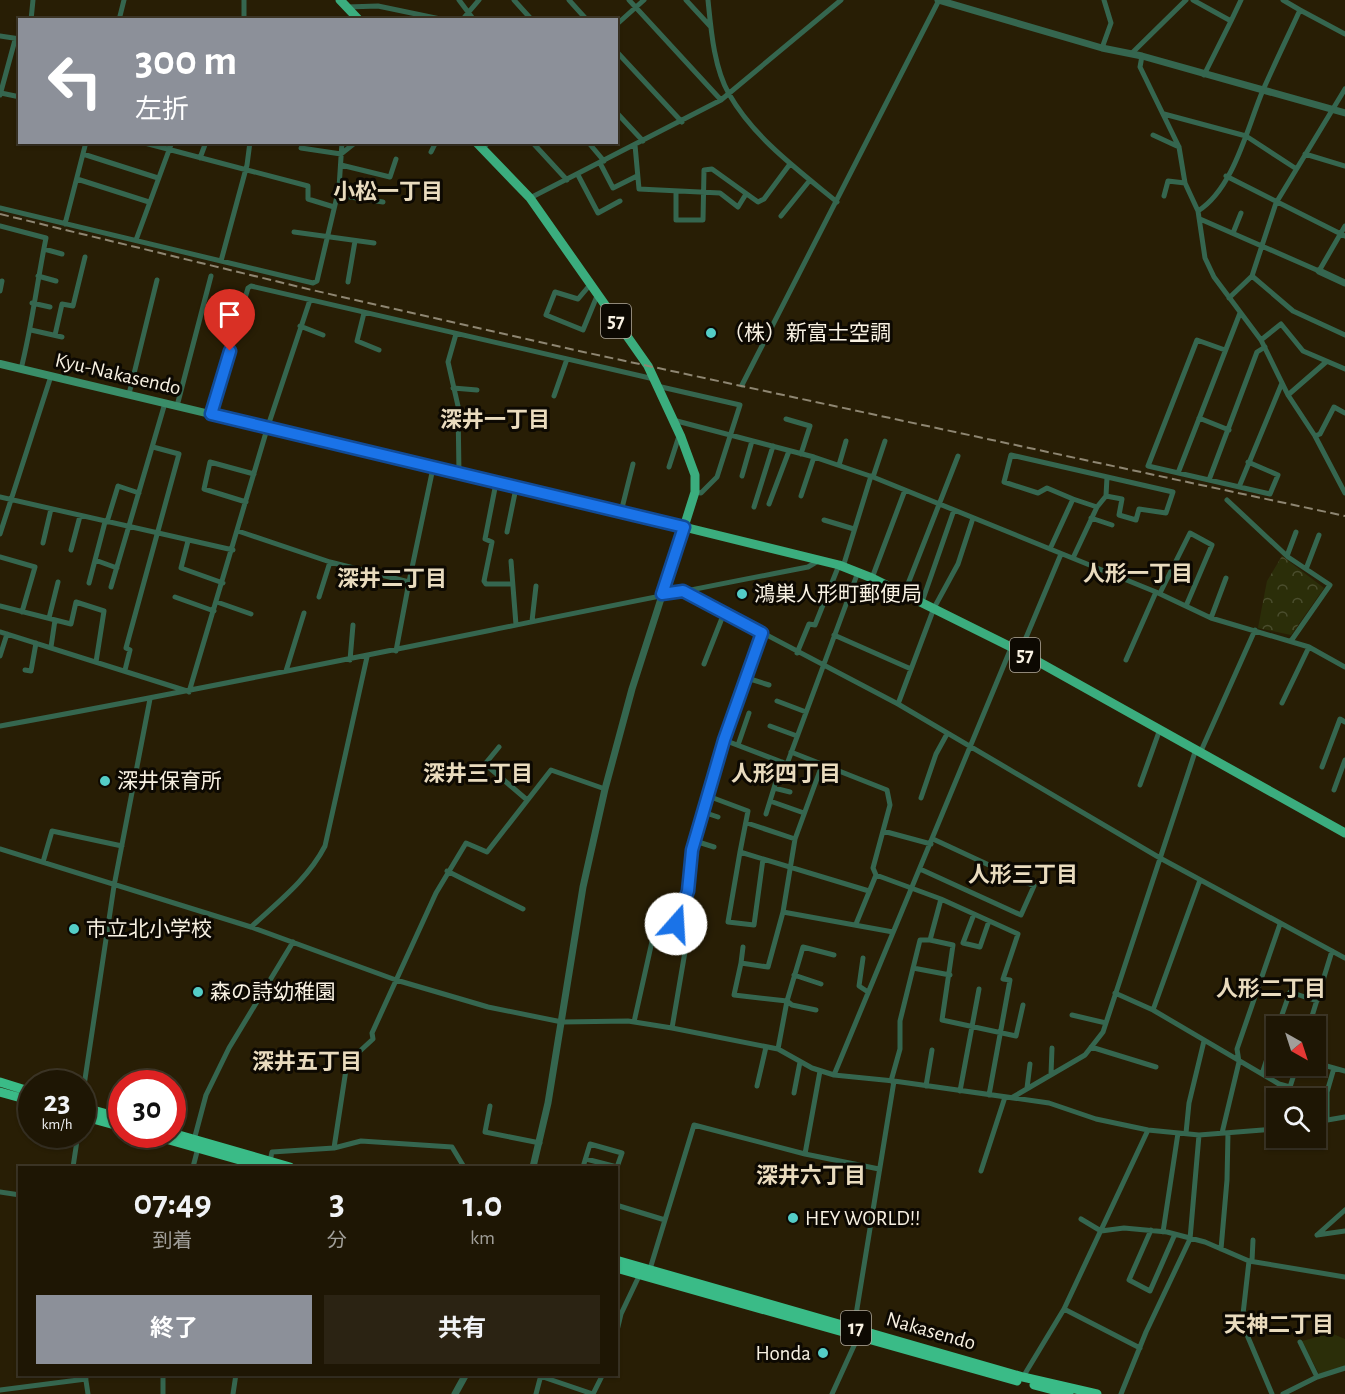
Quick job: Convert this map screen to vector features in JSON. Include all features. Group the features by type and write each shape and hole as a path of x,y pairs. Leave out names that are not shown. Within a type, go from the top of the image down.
{"highway":[{"path":"0,1083 18,1088"},
{"path":"0,1092 18,1097"},
{"path":"186,1139 196,1144"},
{"path":"186,1142 282,1166"},
{"name":"Nakasendo","path":"618,1261 1069,1394"},
{"name":"Nakasendo","path":"618,1268 1023,1377 1097,1394"}],"main road":[{"path":"343,3 356,18"},
{"name":"57","path":"482,145 530,198 589,286 632,342 655,383 692,463 695,492 684,527 841,566 872,578 1016,650 1345,833"},
{"name":"Kyu-Nakasendo","path":"0,364 684,527"}],"street":[{"path":"31,18 33,0"},
{"path":"120,18 124,0"},
{"path":"244,0 244,18"},
{"path":"459,0 472,18"},
{"path":"463,18 466,11 479,0"},
{"path":"514,0 530,18"},
{"path":"569,0 585,18"},
{"path":"629,0 721,100"},
{"path":"618,23 644,0"},
{"path":"686,0 711,27"},
{"path":"708,0 711,27 722,78 729,94 750,123 790,164 837,202"},
{"path":"530,198 721,100 841,0"},
{"path":"742,385 939,0 1102,48 1142,56 1203,76 1345,113"},
{"path":"1102,48 1111,23 1104,0"},
{"path":"1131,54 1186,0"},
{"path":"1193,0 1231,21"},
{"path":"1203,76 1241,0"},
{"path":"1283,0 1345,34"},
{"path":"343,3 377,3 437,18"},
{"path":"1198,211 1210,203 1238,157 1263,91 1300,10"},
{"path":"0,36 17,40 0,94 18,97"},
{"path":"618,53 681,122"},
{"path":"1142,56 1140,68 1179,147 1185,183 1200,219 1205,258 1214,277 1261,340 1288,395 1315,436 1345,494"},
{"path":"1229,298 1252,276 1276,203 1295,168 1345,89"},
{"path":"618,114 643,141"},
{"path":"1164,114 1246,136 1295,168"},
{"path":"1153,135 1179,147"},
{"path":"65,224 86,144"},
{"path":"147,144 308,186 308,199 334,207"},
{"path":"136,240 171,144"},
{"path":"200,158 205,144"},
{"path":"221,261 250,144"},
{"path":"0,208 313,283 317,281 338,195 342,144"},
{"path":"301,148 342,154 354,144"},
{"path":"431,152 435,144"},
{"path":"534,144 567,180"},
{"path":"589,144 602,162 613,188 637,176"},
{"path":"635,145 639,189 703,194 720,193 738,207 746,194"},
{"path":"83,154 158,178"},
{"path":"1305,154 1345,166"},
{"path":"341,165 390,177 396,159"},
{"path":"676,192 676,220 703,220 704,170 712,169 758,202 764,199 790,164"},
{"path":"578,175 598,213 620,201"},
{"path":"1226,176 1343,235"},
{"path":"77,179 149,202"},
{"path":"781,216 810,180"},
{"path":"1164,196 1168,181 1185,183"},
{"path":"338,195 383,202"},
{"path":"1233,233 1241,213"},
{"path":"1200,219 1345,283"},
{"path":"0,226 46,238 32,303 31,330 21,369"},
{"path":"1319,271 1343,235 1345,226"},
{"path":"294,232 374,243"},
{"path":"348,282 355,241"},
{"path":"44,249 62,254"},
{"path":"55,335 62,304 73,306 84,257"},
{"path":"38,276 56,281"},
{"path":"177,406 211,276"},
{"path":"1252,276 1293,311 1345,335"},
{"path":"129,394 157,280"},
{"path":"0,291 2,281"},
{"path":"211,414 248,288 251,286 567,359 740,405 717,477 701,493 695,492"},
{"path":"589,286 578,299 555,292 546,315 584,330 597,296"},
{"path":"189,692 267,429 310,300"},
{"path":"32,303 50,307"},
{"path":"364,313 357,340 380,350"},
{"path":"1178,473 1240,313"},
{"path":"1261,340 1281,324 1303,351 1345,369"},
{"path":"300,326 323,334"},
{"path":"31,330 62,336"},
{"path":"456,334 448,362 458,406 459,474"},
{"path":"1226,350 1197,340 1148,466 1270,494 1278,475 1248,462"},
{"path":"1209,480 1257,352 1265,347"},
{"path":"554,396 567,359"},
{"path":"1288,395 1326,362"},
{"path":"0,534 51,376"},
{"path":"1239,487 1282,382"},
{"path":"453,388 477,390"},
{"path":"111,586 165,403"},
{"path":"1315,436 1320,434 1334,407 1345,413"},
{"path":"1199,418 1228,430"},
{"path":"786,419 810,426 801,454"},
{"path":"673,420 731,434 872,476 1158,592 1210,618 1309,647 1345,667"},
{"path":"669,467 678,439 681,437"},
{"path":"742,476 752,441"},
{"path":"839,465 846,441"},
{"path":"797,653 809,624 815,625 841,566 885,441"},
{"path":"754,507 773,446"},
{"path":"125,670 130,650 126,648 179,454 153,447"},
{"path":"769,504 789,451"},
{"path":"1097,507 1047,488 1038,493 1004,482 1011,455 1173,492 1166,513 1139,508 1136,520 1119,515 1122,499 1106,496"},
{"path":"904,594 958,456"},
{"path":"801,496 814,458"},
{"path":"246,502 204,489 210,462 254,474"},
{"path":"621,512 633,464"},
{"path":"396,651 433,468"},
{"path":"1073,558 1091,518 1106,496 1107,477"},
{"path":"496,483 485,539 492,542 484,581 499,585 511,584"},
{"path":"89,583 117,486 139,493"},
{"path":"507,532 516,488"},
{"path":"872,578 905,490"},
{"path":"0,497 232,550"},
{"path":"1050,549 1073,498"},
{"path":"1227,500 1287,556 1330,585 1292,641"},
{"path":"43,543 51,509"},
{"path":"922,602 954,510"},
{"path":"71,550 80,516"},
{"path":"898,704 934,608 958,564 973,518"},
{"path":"1091,518 1112,525"},
{"path":"824,520 854,529"},
{"path":"533,1166 540,1143 562,1022 574,938 605,789 684,527"},
{"path":"238,531 330,562 409,582"},
{"path":"1287,556 1296,532"},
{"path":"1126,660 1158,592 1190,533 1212,545 1186,606"},
{"path":"1305,569 1319,535"},
{"path":"188,541 181,568 223,583"},
{"path":"834,1075 972,747 1061,554"},
{"path":"0,557 35,567 22,612"},
{"path":"95,560 117,568"},
{"path":"0,726 367,657 662,594 808,567 818,560"},
{"path":"511,561 516,625"},
{"path":"318,597 330,562"},
{"path":"724,740 787,764 858,572"},
{"path":"1210,618 1226,578"},
{"path":"51,647 52,619 58,582"},
{"path":"532,621 536,586"},
{"path":"683,591 797,653 898,704 1160,858 1345,958"},
{"path":"175,597 214,611"},
{"path":"0,606 71,624 76,602 105,611 96,662"},
{"path":"217,602 251,614"},
{"path":"286,671 304,613"},
{"path":"704,664 724,613"},
{"path":"350,660 353,625"},
{"path":"1013,1097 1084,1055 1106,1023 1160,858 1199,750 1255,630"},
{"path":"0,632 189,692"},
{"path":"634,1022 652,937 670,941 688,891 695,841 703,812 724,740 762,633"},
{"path":"0,656 7,634"},
{"path":"834,635 910,669"},
{"path":"25,670 31,671 36,643"},
{"path":"1282,703 1309,647"},
{"path":"251,927 294,888 317,862 325,846 367,657"},
{"path":"747,678 769,685"},
{"path":"86,1070 114,886 137,780 150,699"},
{"path":"777,701 806,712"},
{"path":"738,745 749,713"},
{"path":"1322,767 1340,719 1345,722"},
{"path":"770,726 797,736"},
{"path":"1140,785 1160,729"},
{"path":"921,798 936,754 947,734"},
{"path":"499,747 485,764 526,799"},
{"path":"791,752 887,790 890,805 873,868 876,875 856,924"},
{"path":"1334,790 1345,760"},
{"path":"766,814 783,762"},
{"path":"741,963 768,967 783,912 795,839 822,765"},
{"path":"334,1148 347,1063 373,1039 372,1033 447,871 466,843 487,852 550,770 605,789"},
{"path":"774,788 790,792"},
{"path":"708,796 748,811 728,922 754,925 763,859"},
{"path":"770,801 804,813"},
{"path":"703,812 718,817"},
{"path":"747,823 795,839"},
{"path":"42,862 52,831 122,846"},
{"path":"883,831 932,841 1034,886 1021,915 920,869"},
{"path":"695,841 714,847"},
{"path":"0,849 251,927 396,980 488,1007 562,1022 634,1022 672,1028 778,1049 800,1062 834,1075 1049,1103 1096,1119 1148,1130 1199,1135 1266,1130"},
{"path":"740,852 869,891"},
{"path":"447,871 523,909"},
{"path":"876,875 912,886 1017,933 1003,979 1010,980 989,1095"},
{"path":"1154,1010 1200,880"},
{"path":"930,940 941,899"},
{"path":"783,912 893,932"},
{"path":"974,914 963,943 980,947 989,921"},
{"path":"1221,1249 1227,1180 1225,1133 1239,1062 1237,1049 1280,924"},
{"path":"672,1028 687,940 673,936"},
{"path":"832,1394 856,1332 879,1169 900,1049 900,1021 920,940 953,945 942,1020 1016,1036 1023,1005"},
{"path":"193,1166 206,1095 229,1048 293,942"},
{"path":"743,946 734,995 787,1001 792,1005 816,1010"},
{"path":"778,1049 787,1001 803,947 834,956"},
{"path":"1312,1016 1332,951"},
{"path":"863,958 859,986 868,992"},
{"path":"913,968 950,975"},
{"path":"794,975 821,984"},
{"path":"960,1091 974,1026 979,989"},
{"path":"1282,1016 1290,992 1317,1000"},
{"path":"1115,993 1154,1010 1266,1076"},
{"path":"1072,1015 1106,1023"},
{"path":"1186,1133 1189,1103 1204,1041"},
{"path":"757,1086 766,1047"},
{"path":"1091,1047 1156,1067"},
{"path":"1051,1074 1052,1048"},
{"path":"926,1086 932,1050"},
{"path":"794,1093 800,1062"},
{"path":"1262,1074 1266,1062"},
{"path":"1026,1088 1030,1064"},
{"path":"1326,1066 1345,1071"},
{"path":"1334,1068 1327,1092 1327,1120 1345,1116"},
{"path":"805,1154 820,1071"},
{"path":"1266,1076 1290,1087 1294,1076"},
{"path":"981,1171 1005,1097"},
{"path":"490,1106 485,1132 540,1143"},
{"path":"650,1269 694,1125 805,1154 879,1169"},
{"path":"1023,1377 1064,1309 1148,1130"},
{"path":"1163,1232 1178,1133"},
{"path":"1121,1394 1191,1239 1199,1135"},
{"path":"267,1164 272,1152 334,1148 361,1141 452,1147 463,1166"},
{"path":"584,1166 590,1144 622,1153 617,1166"},
{"path":"73,1166 76,1148"},
{"path":"586,1159 613,1166"},
{"path":"0,1192 18,1195"},
{"path":"618,1206 665,1220"},
{"path":"1345,1210 1317,1235 1345,1231"},
{"path":"1081,1218 1101,1231 1151,1230 1176,1234 1250,1261 1345,1277"},
{"path":"1151,1230 1129,1280 1150,1291 1176,1234"},
{"path":"1253,1240 1242,1323 1272,1394"},
{"path":"618,1327 621,1314 640,1274"},
{"path":"1064,1309 1140,1348"},
{"path":"1300,1342 1317,1377"},
{"path":"1283,1394 1317,1377 1343,1369 1345,1377"},
{"path":"0,1390 86,1376 88,1394"},
{"path":"163,1376 163,1394"},
{"path":"233,1394 236,1376"},
{"path":"455,1394 465,1376"},
{"path":"536,1394 541,1376"},
{"path":"544,1376 593,1394 602,1376"}],"green space":[{"path":"1282,556 1324,588 1291,635 1258,628 1267,581"},
{"path":"1331,1333 1345,1339 1345,1366 1319,1374 1302,1341"}],"railway":[{"path":"0,214 312,290 579,351 1345,516"}],"place":[{"name":"（株）新富士空調","path":"711,333"},
{"name":"鴻巣人形町郵便局","path":"742,594"},
{"name":"深井保育所","path":"105,781"},
{"name":"市立北小学校","path":"74,929"},
{"name":"森の詩幼稚園","path":"198,992"},
{"name":"HEY WORLD!!","path":"793,1218"},
{"name":"Honda","path":"823,1353"}],"district":[{"name":"小松一丁目","path":"388,192"},
{"name":"深井一丁目","path":"495,420"},
{"name":"人形一丁目","path":"1138,574"},
{"name":"深井二丁目","path":"392,579"},
{"name":"深井三丁目","path":"478,774"},
{"name":"人形四丁目","path":"786,774"},
{"name":"人形三丁目","path":"1023,875"},
{"name":"人形二丁目","path":"1271,989"},
{"name":"深井五丁目","path":"307,1062"},
{"name":"深井六丁目","path":"811,1176"},
{"name":"天神二丁目","path":"1279,1325"}],"route":[{"path":"230,351 211,414 684,527 662,594 683,591 762,633 724,740 692,850 688,891 676,924"}]}
